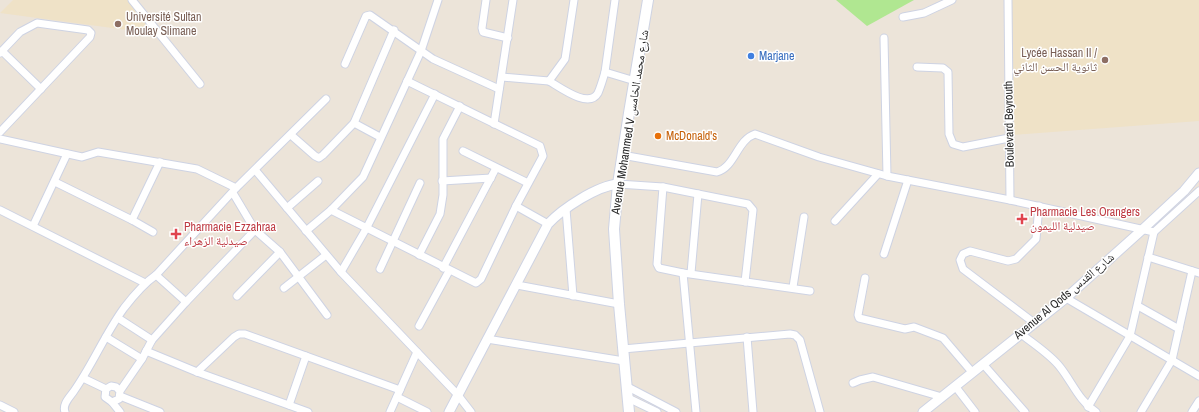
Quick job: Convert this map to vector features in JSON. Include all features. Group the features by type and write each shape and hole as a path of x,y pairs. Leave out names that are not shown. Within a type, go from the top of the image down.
{"main road":[{"name":"Avenue Mohammed V شارع محمد الخامس","path":"629,412 614,238 622,155 648,0"}],"street":[{"path":"132,0 200,84"},
{"path":"306,232 331,210 363,177 380,136 421,50 438,0"},
{"path":"486,0 482,28 483,32 508,38"},
{"path":"494,124 513,0"},
{"path":"549,81 565,59 574,0"},
{"path":"502,77 549,81 584,100 592,99 598,94 605,72 614,0"},
{"path":"903,16 924,13 952,0"},
{"name":"Boulevard Beyrouth","path":"1008,0 1010,200"},
{"path":"345,64 366,16 370,15 394,30 433,59 499,89"},
{"path":"0,132 90,38 90,31 37,24 20,32 1,52 41,89"},
{"path":"291,135 315,156 319,158 323,155 354,123 394,30"},
{"path":"884,38 887,176"},
{"path":"917,67 940,67 948,72 949,134 953,144 963,147 1009,138"},
{"path":"605,72 635,81"},
{"path":"331,210 471,282 478,282 543,156 542,150 540,146 407,81"},
{"path":"341,272 366,229 436,94"},
{"path":"65,412 64,405 83,378 118,318 145,282 156,275 235,190 256,171 326,99"},
{"path":"418,255 440,214 443,195 443,139 460,106"},
{"path":"354,123 380,136"},
{"path":"622,155 717,172 725,168 748,137 755,134 819,157 878,174 1039,206 1154,232"},
{"path":"0,139 82,157 98,152 197,169 235,190 254,230 280,252 327,315"},
{"path":"463,151 528,183"},
{"path":"33,226 67,154"},
{"path":"132,220 160,162"},
{"path":"419,326 496,168"},
{"path":"256,171 341,272 457,394 471,412"},
{"name":"Avenue Al Qods شارع القدس","path":"923,412 1033,322 1066,298 1184,191 1199,173"},
{"path":"835,221 878,174"},
{"path":"442,181 491,178"},
{"path":"884,254 908,180"},
{"path":"287,208 318,181"},
{"path":"55,182 153,232"},
{"path":"380,269 420,183"},
{"path":"449,412 457,394 517,285 548,224 566,209 600,189 618,184 662,187 752,206 753,210 745,282"},
{"path":"662,187 656,264 661,269 745,282 793,287 810,291"},
{"path":"1184,191 1198,194"},
{"path":"691,274 698,194"},
{"path":"1088,407 1130,336 1154,232 1198,194"},
{"path":"516,206 548,224"},
{"path":"1033,322 963,269 960,260 964,254 970,251 1008,261 1016,259 1036,239 1039,206"},
{"path":"566,209 573,296"},
{"path":"0,210 145,282"},
{"path":"793,287 804,217"},
{"path":"112,402 117,401 152,340 254,230"},
{"path":"237,296 280,252"},
{"path":"284,288 326,254"},
{"path":"1141,412 1172,360 1195,272 1148,257"},
{"path":"683,273 696,412"},
{"path":"156,275 186,302"},
{"path":"865,278 858,315 859,318 905,329 914,327 943,338 972,372"},
{"path":"517,285 619,304"},
{"path":"1066,298 1199,376"},
{"path":"1138,306 1179,329"},
{"path":"118,318 152,340"},
{"path":"1020,333 1059,365 1088,407 1096,412"},
{"path":"197,372 234,337 239,334 245,334 306,356 398,393 427,412"},
{"path":"623,350 689,342 790,334 798,337 820,412"},
{"path":"106,337 142,359"},
{"path":"747,337 753,412"},
{"path":"487,340 624,361"},
{"path":"146,351 197,372 308,412"},
{"path":"390,412 417,352"},
{"path":"289,405 306,356"},
{"path":"983,364 1025,412"},
{"path":"83,378 106,390"},
{"path":"853,384 860,380 873,378 942,396"},
{"path":"106,390 114,386 120,394 160,412"},
{"path":"955,386 975,412"},
{"path":"628,387 676,412"},
{"path":"106,390 106,397 120,412"},
{"path":"628,398 657,412"},
{"path":"1192,412 1199,402"},
{"path":"0,405 14,412"}],"shaded area":[{"name":"Université Sultan Moulay Slimane","path":"13,0 132,0 165,35 0,13"},
{"name":"Lycée Hassan II / ثانوية الحسن الثاني","path":"1011,0 1199,0 1199,121 1012,135"}],"green space":[{"path":"836,0 914,0 867,26"}],"place":[{"name":"Université Sultan Moulay Slimane","path":"118,24"},
{"name":"Marjane","path":"751,56"},
{"name":"Lycée Hassan II / ثانوية الحسن الثاني","path":"1105,60"},
{"name":"McDonald's","path":"658,136"},
{"name":"Pharmacie Les Orangers صيدلية الليمون","path":"1022,219"},
{"name":"Pharmacie Ezzahraa صيدلية الزهراء","path":"176,234"}]}
